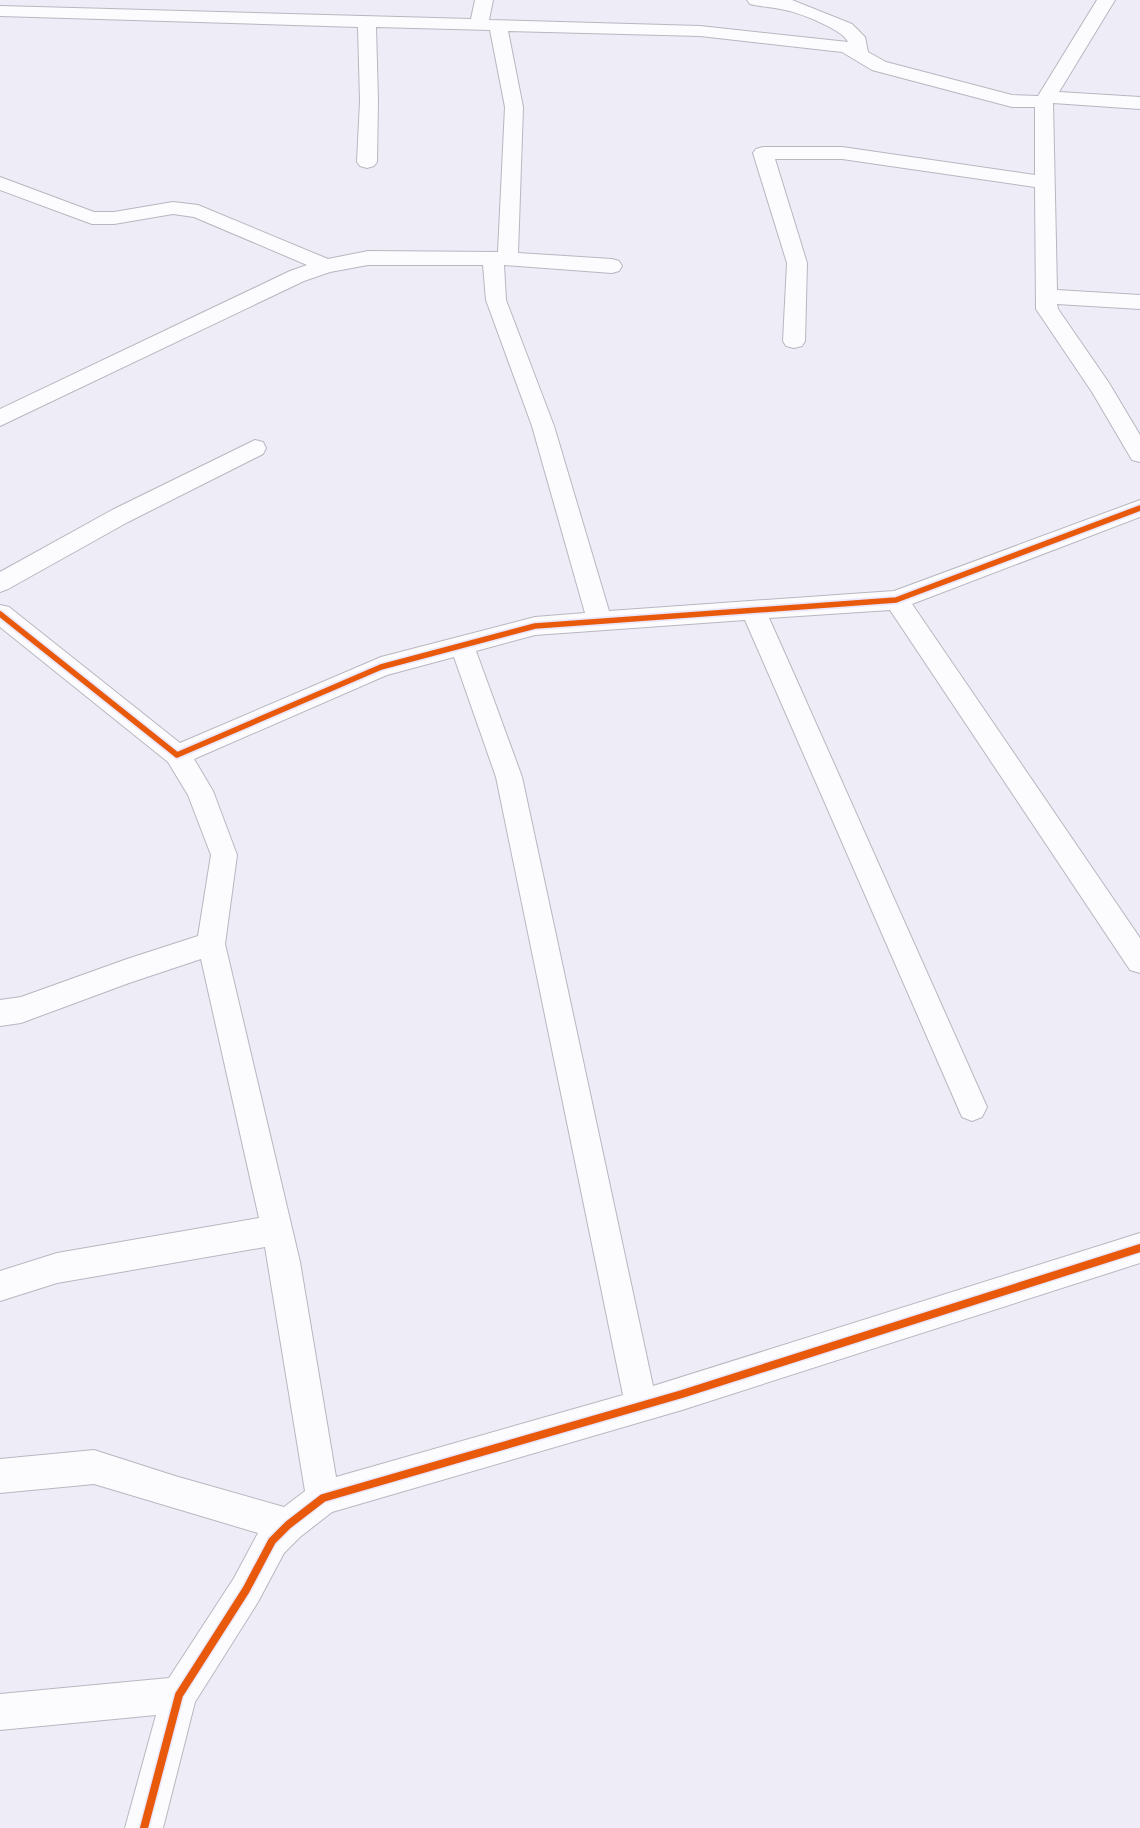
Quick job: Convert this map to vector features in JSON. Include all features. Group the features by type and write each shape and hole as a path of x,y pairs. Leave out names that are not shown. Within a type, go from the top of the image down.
{"street":[{"path":"267,18 272,0"},
{"path":"479,24 484,0"},
{"path":"756,0 791,4 846,28 856,37 859,54"},
{"path":"1106,0 1046,99 1046,296 1047,308 1101,388 1140,454"},
{"path":"0,11 700,31 847,47 878,66 1012,101 1046,99 1140,103"},
{"path":"367,21 369,101 367,162"},
{"path":"498,25 514,107 496,300 543,426 600,622"},
{"path":"794,341 797,263 763,153 842,153 1045,182"},
{"path":"0,184 92,218 114,218 173,208 198,211 326,266"},
{"path":"0,418 297,276 326,266 368,258 501,259 612,266"},
{"path":"1046,296 1140,302"},
{"path":"0,582 120,516 255,448"},
{"path":"177,755 381,668 536,626 896,600 1140,508"},
{"path":"896,600 1140,962"},
{"path":"752,610 972,1107"},
{"path":"0,614 177,755 200,791 224,855 211,944 284,1262 324,1498"},
{"path":"462,646 509,777 641,1405"},
{"path":"0,1013 21,1010 127,971 211,944"},
{"path":"0,1286 57,1268 277,1230"},
{"path":"144,1828 179,1695 246,1590 272,1541 288,1525 324,1498 682,1394 1140,1248"},
{"path":"0,1476 94,1467 175,1493 288,1525"},
{"path":"0,1712 179,1695"}],"cycle path":[{"path":"0,614 177,755 381,667 535,626 896,600 1140,508"},
{"path":"144,1828 179,1695 246,1590 272,1541 288,1525 323,1498 682,1394 1140,1248"}]}
